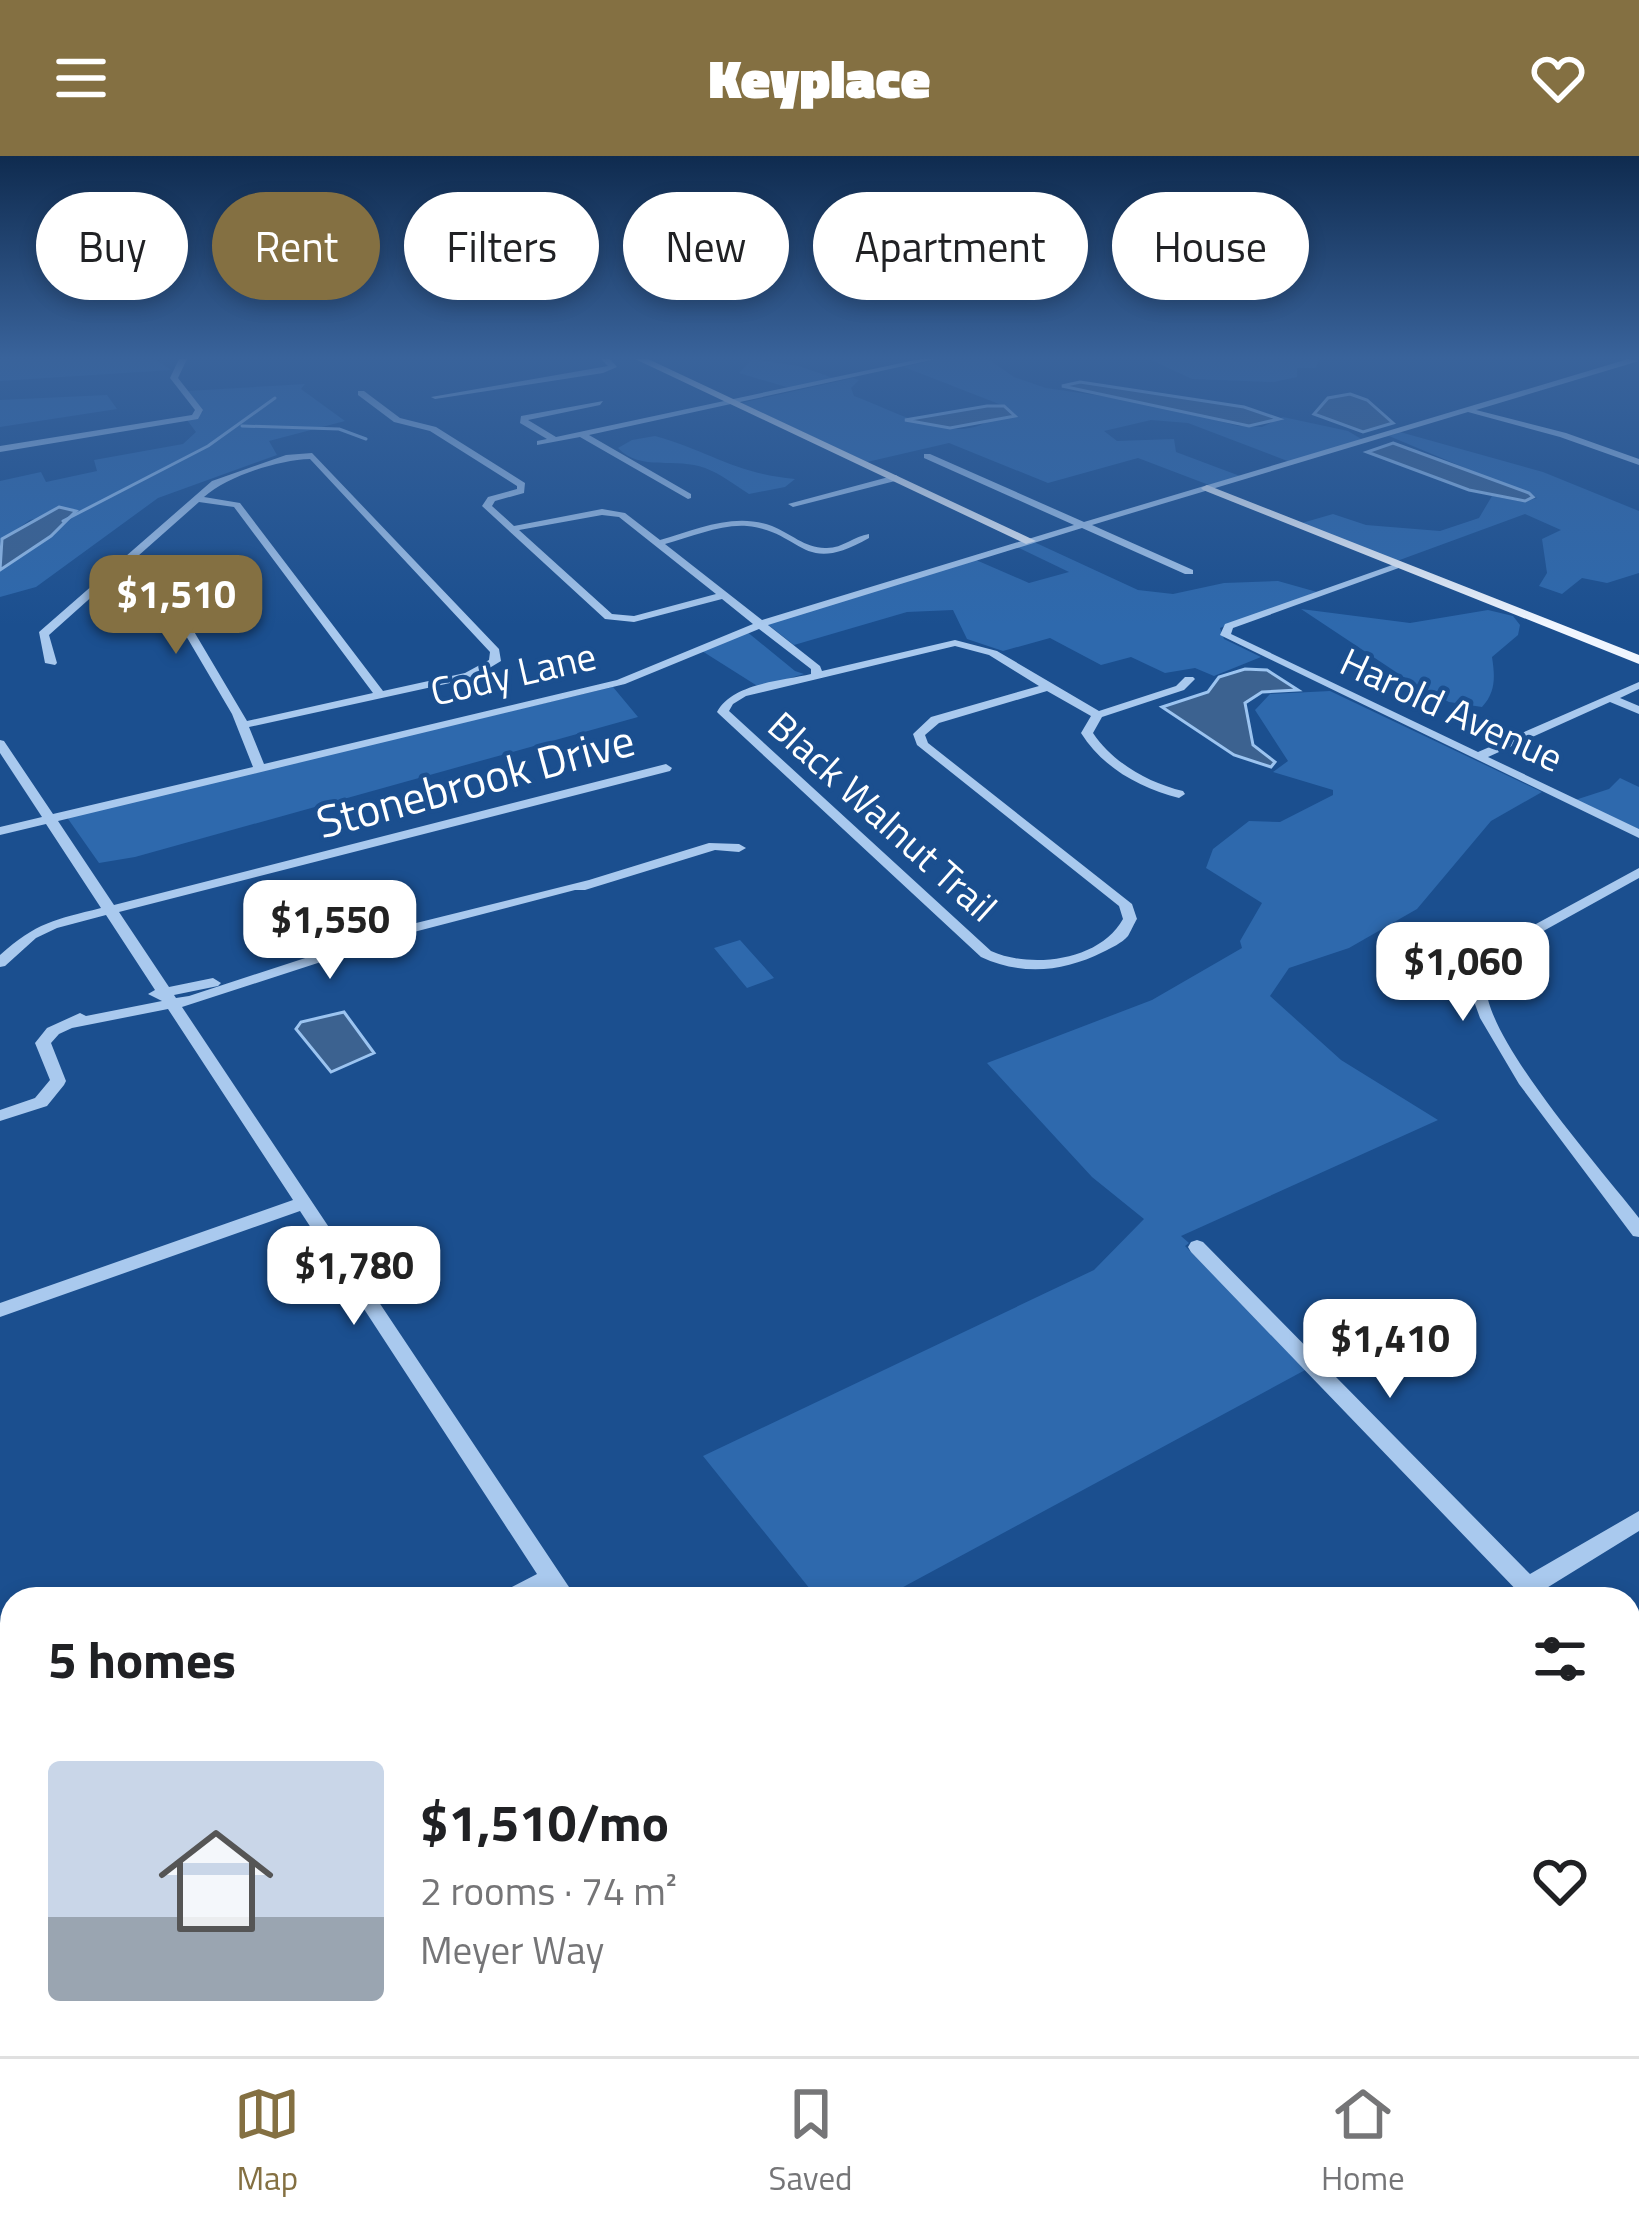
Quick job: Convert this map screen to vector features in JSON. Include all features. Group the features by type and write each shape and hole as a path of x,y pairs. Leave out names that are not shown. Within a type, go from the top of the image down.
{"main road":[{"path":"831,448 1030,541"},
{"path":"1207,488 1639,661"}],"street":[{"path":"462,448 522,485 521,491 486,503 614,619 634,619 721,596"},
{"path":"605,448 688,496"},
{"name":"Cody Lane","path":"0,831 620,682 754,626 1341,448"},
{"path":"1599,448 1639,462"},
{"path":"927,456 1190,572"},
{"path":"51,663 43,634 220,480 289,457 315,457 495,651 491,665 477,673 245,729"},
{"path":"793,504 896,478"},
{"path":"197,499 237,506 380,695"},
{"path":"512,529 609,512 622,514 800,670 817,675"},
{"path":"659,543 744,523 810,551 830,550 866,536"},
{"name":"Harold Avenue","path":"1402,566 1229,626 1225,635 1639,834"},
{"path":"103,581 152,586 166,593 245,729 245,740 265,767"},
{"name":"Black Walnut Trail","path":"1047,687 934,720 919,734 923,745 1129,911 1128,927 1114,940 1057,964 1031,967 986,954 724,716 724,706 734,697 955,643 991,650 1047,687 1067,704 1098,715"},
{"path":"1180,794 1153,785 1096,748 1087,734 1098,715 1180,688 1189,679"},
{"path":"1478,757 1639,685"},
{"path":"1611,698 1639,710"},
{"path":"0,744 102,915 167,997 558,1587"},
{"name":"Stonebrook Drive","path":"0,963 42,931 666,768"},
{"path":"0,1116 50,1096 58,1081 43,1043 53,1031 72,1022 255,977 714,846 740,848"},
{"path":"1639,872 1505,945 1486,961 1478,983 1491,1027 1502,1044 1639,1231"},
{"path":"0,1310 304,1203"},
{"path":"1197,1247 1528,1587"},
{"path":"1543,1587 1639,1520"},
{"path":"534,1587 552,1578"}],"shaded area":[{"path":"163,448 273,448 277,455 158,498 36,587 0,597 0,570 51,536 75,511 30,520 0,541 0,481 41,472 46,482 97,471 94,460"},
{"path":"618,448 690,448 739,467 795,479 785,487 749,494 705,468 637,460"},
{"path":"836,448 929,448 867,462"},
{"path":"961,448 1175,448 1176,452 1240,476 1209,485 1138,458 1048,483"},
{"path":"1253,448 1338,448 1290,462"},
{"path":"1406,448 1533,497 1525,501 1469,490 1367,452"},
{"path":"1417,448 1456,448 1543,472 1639,511 1639,573 1607,583 1582,578 1562,594 1539,586 1547,573 1542,539 1561,530 1525,514 1397,561 1302,523 1333,514 1366,525 1440,531 1479,518 1492,496 1523,502 1537,498"},
{"path":"59,507 76,511 51,536 0,570 2,539"},
{"path":"1034,542 1138,590 1173,594 1224,583 1278,581 1317,592 1220,628 1224,639 1261,657 1214,676 1195,668 1165,673 1131,657 1101,665 1050,638 1003,651 967,639 953,610 907,612 794,645 766,623 976,560 1029,583 1069,572 1017,547"},
{"path":"1301,609 1410,623 1488,610 1513,616 1520,625 1518,635 1492,657 1493,684 1482,707 1449,702 1414,684"},
{"path":"746,631 804,674 759,687 702,651"},
{"path":"1245,669 1267,670 1298,690 1262,692 1245,703 1253,745 1275,762 1271,767 1234,755 1162,707 1208,692 1219,677"},
{"path":"613,687 638,717 135,857 99,863 66,816"},
{"path":"1330,691 1542,792 1491,821 1417,909 1349,948 1289,968 1270,996 1341,1060 1438,1120 1181,1236 1189,1243 1185,1246 1307,1369 903,1587 808,1587 703,1456 1094,1270 1144,1219 1092,1177 987,1063 1152,1000 1242,948 1240,941 1262,903 1206,868 1213,849 1249,821 1280,822 1333,795 1333,790 1273,772 1288,761 1255,710 1270,694"},
{"path":"1620,778 1639,787 1639,829 1575,800 1609,789"},
{"path":"740,940 774,978 747,988 714,948"},
{"path":"344,1012 374,1053 331,1072 296,1029 301,1022"}],"waterway":[{"path":"63,521 205,448"}]}
